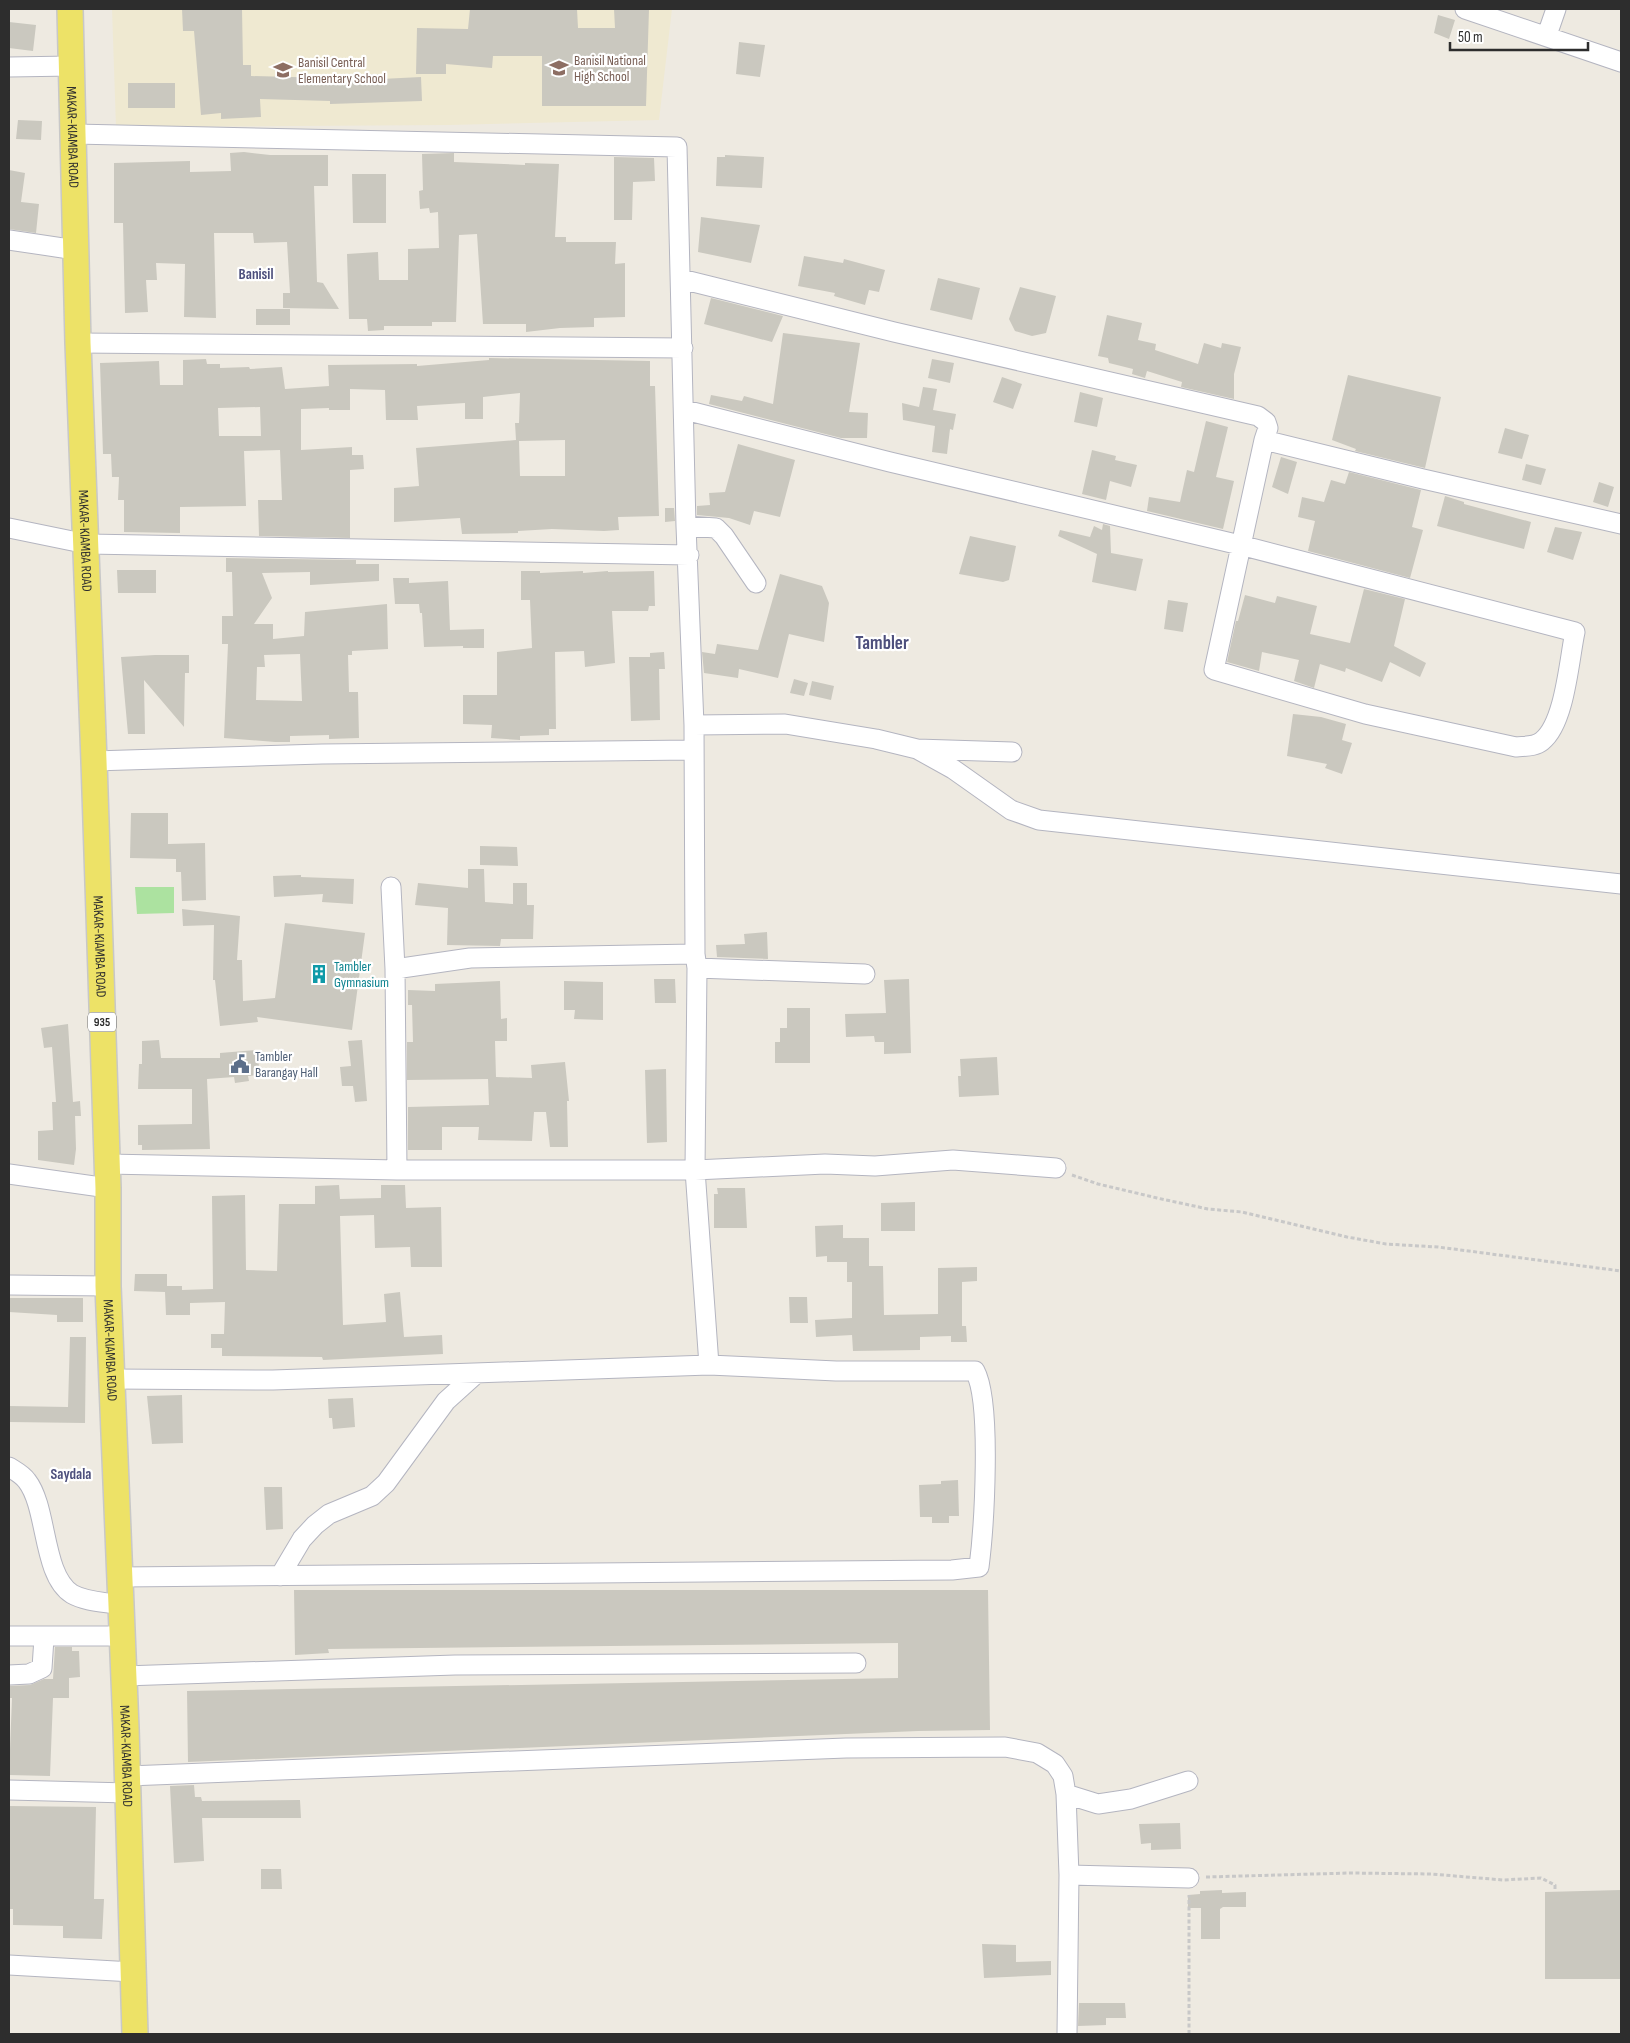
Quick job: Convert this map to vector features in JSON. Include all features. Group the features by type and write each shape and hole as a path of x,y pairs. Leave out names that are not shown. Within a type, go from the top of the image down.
{"main road":[{"name":"MAKAR-KIAMBA ROAD","path":"70,9 78,343 107,1176 108,1286 123,1636 135,2034"}],"street":[{"path":"1465,9 1547,35 1621,62"},
{"path":"1547,35 1556,9"},
{"path":"9,67 72,66"},
{"path":"74,134 677,147 685,410 686,526 689,554 694,724 695,1170 709,1365"},
{"path":"9,240 76,250"},
{"path":"681,279 894,332 1258,416 1266,422 1268,428 1240,546 1214,670 1364,714 1516,747 1530,746 1541,742 1550,733 1563,695 1575,632 1240,546 890,462 685,410"},
{"path":"78,343 683,348"},
{"path":"1264,440 1423,479 1621,524"},
{"path":"686,526 716,528 724,536 756,582"},
{"path":"9,528 86,544 689,554"},
{"path":"694,724 785,724 809,726 917,749 1012,752"},
{"path":"917,749 953,769 1011,810 1040,820 1621,884"},
{"path":"94,761 322,754 693,750"},
{"path":"391,887 395,969 397,1170"},
{"path":"395,969 470,958 696,961 864,974"},
{"path":"9,1174 107,1176 397,1170 695,1170 825,1164 875,1166 953,1160 1056,1168"},
{"path":"9,1286 108,1286"},
{"path":"112,1379 273,1380 709,1365 836,1371 975,1371 980,1385 984,1429 984,1496 979,1567 952,1570 120,1577"},
{"path":"280,1576 302,1540 315,1525 329,1514 372,1496 386,1483 446,1401 477,1373"},
{"path":"9,1467 28,1482 34,1494 52,1560 59,1578 71,1593 81,1598 121,1605"},
{"path":"9,1636 44,1638 123,1636"},
{"path":"9,1675 28,1674 42,1668 44,1638"},
{"path":"124,1676 455,1665 856,1663"},
{"path":"9,1790 846,1748 1005,1747 1038,1753 1055,1764 1063,1776 1066,1794 1069,1876 1067,2034"},
{"path":"1066,1794 1098,1804 1131,1799 1188,1782"},
{"path":"1069,1876 1189,1878"},
{"path":"9,1965 133,1972"}],"path":[{"path":"1056,1168 1098,1184 1208,1209 1242,1212 1347,1237 1386,1244 1438,1247 1522,1260 1576,1263 1621,1270"},
{"path":"1189,2034 1189,1878 1274,1874 1430,1874 1503,1880 1541,1878 1555,1885 1555,1891"}],"shaded area":[{"name":"Banisil Central Elementary School","path":"112,9 672,9 659,120 449,125 116,127"}],"green space":[{"path":"135,887 174,887 174,913 137,914"}],"building":[{"path":"182,9 242,9 243,65 251,65 251,76 330,78 330,74 381,74 381,79 421,77 422,101 330,104 330,101 260,99 261,117 221,119 221,113 201,115 194,31 183,31"},
{"path":"470,9 577,9 578,28 615,28 614,9 649,9 646,106 542,106 542,56 493,56 492,68 446,64 446,74 416,74 417,28 468,29"},
{"path":"1438,15 1455,20 1449,39 1434,33"},
{"path":"9,22 36,25 33,51 9,48"},
{"path":"739,42 765,45 760,77 736,74"},
{"path":"128,83 175,83 175,108 128,108"},
{"path":"18,120 42,121 41,140 16,139"},
{"path":"244,152 270,155 328,155 328,186 314,186 317,282 323,283 339,309 283,308 283,293 290,293 287,242 254,243 253,233 214,233 216,318 184,317 185,264 156,263 157,280 146,280 148,312 125,313 123,223 114,223 114,163 190,161 190,172 231,171 230,153"},
{"path":"454,153 454,162 525,165 525,163 559,164 555,237 566,237 566,242 616,242 615,264 625,263 625,317 594,318 594,327 526,332 526,324 483,324 477,234 459,235 456,322 432,322 432,326 384,326 384,330 368,331 367,319 349,319 347,254 378,252 379,280 408,280 408,249 439,248 438,212 430,213 429,208 420,209 419,191 423,190 422,154"},
{"path":"725,155 764,157 762,188 716,186 717,157 725,157"},
{"path":"614,157 654,158 655,181 633,182 632,220 614,220"},
{"path":"9,170 25,173 21,202 39,204 36,233 9,229"},
{"path":"352,174 386,174 386,223 353,223"},
{"path":"701,217 760,225 751,263 698,252"},
{"path":"804,256 843,263 844,259 885,270 879,292 869,290 865,305 834,296 835,293 798,286"},
{"path":"938,278 980,288 972,320 930,310"},
{"path":"1020,287 1056,296 1046,333 1032,336 1015,331 1009,319"},
{"path":"711,298 783,316 772,342 704,324"},
{"path":"256,309 290,309 290,325 256,325"},
{"path":"1107,315 1142,323 1138,340 1156,344 1155,350 1198,364 1204,343 1221,348 1222,343 1241,347 1234,374 1234,399 1181,387 1182,382 1147,371 1145,378 1132,374 1133,369 1109,363 1108,358 1098,356"},
{"path":"783,333 860,343 849,412 868,413 867,438 841,438 709,404 711,395 742,401 744,396 773,404"},
{"path":"489,358 650,361 650,386 655,386 659,516 618,517 619,530 552,529 518,531 518,533 462,534 460,518 394,522 394,488 419,486 416,448 516,440 515,423 519,423 520,393 483,397 483,419 465,419 465,403 417,406 418,420 386,420 385,390 350,389 350,410 329,410 329,408 301,409 301,450 352,447 352,455 363,455 364,469 350,470 350,538 259,536 258,500 282,500 280,450 244,451 246,506 180,507 180,533 124,532 124,500 118,500 119,477 112,477 111,454 103,454 100,363 159,361 160,385 183,385 183,360 206,359 207,364 220,364 220,368 282,367 285,389 329,386 328,365 417,364 417,366 489,360","holes":["260,407 261,436 219,436 218,408","565,440 565,476 520,476 519,441"]},
{"path":"932,359 954,363 950,383 928,378"},
{"path":"1348,375 1441,397 1425,468 1355,451 1356,449 1332,440"},
{"path":"1002,377 1022,384 1013,409 993,402"},
{"path":"923,387 937,389 933,410 956,414 953,430 950,429 947,454 932,452 935,426 903,420 902,403 919,407"},
{"path":"1080,392 1103,398 1097,427 1074,422"},
{"path":"1206,421 1228,427 1216,477 1234,481 1223,529 1147,511 1149,497 1180,502 1187,470 1194,472"},
{"path":"1505,428 1529,435 1522,459 1498,453"},
{"path":"738,444 795,460 780,517 754,511 750,525 729,518 697,515 697,506 710,505 709,493 725,492"},
{"path":"1092,450 1116,456 1115,460 1137,465 1131,487 1110,481 1106,500 1082,494"},
{"path":"1281,457 1297,462 1288,494 1272,487"},
{"path":"1526,464 1546,469 1541,485 1522,480"},
{"path":"1349,472 1421,490 1412,527 1423,530 1410,578 1308,551 1315,521 1298,517 1302,497 1324,502 1331,480 1345,484"},
{"path":"1599,482 1614,487 1608,507 1593,502"},
{"path":"1445,496 1464,502 1464,504 1531,522 1524,549 1437,526"},
{"path":"665,508 674,508 675,521 665,522"},
{"path":"1103,524 1110,526 1111,553 1143,559 1136,591 1092,582 1097,554 1058,536 1060,530 1090,537 1094,526 1102,530"},
{"path":"1555,527 1582,532 1573,560 1547,552"},
{"path":"970,536 1016,546 1009,580 1003,582 959,574"},
{"path":"226,558 356,560 356,564 379,564 379,581 310,585 310,572 262,573 272,598 254,624 273,624 273,639 304,636 305,612 387,604 388,649 352,651 352,655 348,655 349,692 358,692 359,738 329,739 329,735 290,736 290,742 275,742 224,738 228,644 222,644 222,616 233,616 232,572 226,572","holes":["300,654 302,701 256,700 257,667 265,667 264,655"]},
{"path":"117,570 156,570 156,593 118,593"},
{"path":"521,571 540,571 540,573 583,571 583,573 654,571 655,606 649,606 648,611 612,611 615,663 585,667 584,651 555,652 556,729 549,729 549,735 520,736 520,740 491,738 492,725 463,724 463,695 497,695 497,652 532,648 530,600 521,600"},
{"path":"780,574 822,586 829,603 824,642 789,634 778,678 739,669 738,678 704,673 702,652 715,654 717,644 758,650"},
{"path":"393,578 409,578 409,583 448,581 450,630 484,629 484,648 463,648 463,646 424,647 422,613 420,613 419,604 395,604"},
{"path":"1364,589 1405,599 1394,646 1426,663 1420,677 1390,662 1382,682 1346,668 1345,672 1320,664 1314,688 1294,681 1299,660 1262,652 1259,671 1227,662 1236,621 1238,621 1245,595 1275,603 1277,596 1317,606 1310,634 1350,643"},
{"path":"1168,600 1188,603 1183,632 1164,629"},
{"path":"664,652 665,669 659,669 660,720 631,721 629,657 650,657 650,653"},
{"path":"189,655 189,673 185,673 184,727 144,680 145,734 128,734 121,657"},
{"path":"794,679 808,683 804,696 790,693"},
{"path":"812,681 834,686 831,700 809,695"},
{"path":"1293,714 1321,717 1346,724 1342,740 1352,743 1342,774 1325,768 1327,764 1287,756"},
{"path":"131,813 168,813 168,844 205,843 206,900 182,901 181,872 176,872 176,859 130,858"},
{"path":"480,846 517,847 518,866 480,865"},
{"path":"468,869 484,869 485,902 513,904 513,883 527,883 527,905 534,905 533,939 501,939 500,946 447,945 448,908 415,905 418,883 468,888"},
{"path":"301,875 301,877 354,879 353,904 322,902 323,894 274,897 273,876"},
{"name":"Tambler Gymnasium","path":"182,909 240,916 237,960 242,960 243,1001 275,998 285,923 365,933 352,1030 257,1017 258,1022 220,1026 215,980 213,980 214,925 183,926"},
{"path":"767,932 768,959 717,957 716,945 745,944 744,934"},
{"path":"654,979 675,979 676,1003 655,1003"},
{"path":"909,979 911,1053 884,1054 884,1042 875,1042 874,1036 846,1037 845,1014 886,1013 884,980"},
{"path":"500,981 501,1019 507,1018 507,1041 495,1041 496,1077 532,1078 531,1065 565,1062 569,1101 567,1101 568,1147 550,1147 546,1112 534,1112 532,1141 478,1140 479,1127 442,1127 442,1150 408,1150 408,1107 489,1105 488,1079 407,1080 407,1042 413,1042 412,1005 408,1005 408,990 435,991 435,984"},
{"path":"564,981 603,982 603,1020 574,1019 575,1010 564,1010"},
{"path":"787,1008 810,1008 810,1063 775,1063 775,1042 780,1042 780,1028 787,1028"},
{"path":"68,1024 73,1102 80,1101 81,1116 75,1116 76,1149 74,1165 38,1160 38,1131 53,1130 52,1102 56,1102 52,1047 44,1048 41,1028"},
{"path":"159,1040 161,1058 220,1058 220,1053 257,1050 260,1075 248,1076 249,1081 235,1083 234,1077 207,1079 210,1149 142,1150 142,1145 138,1145 138,1125 192,1124 192,1089 138,1089 139,1064 142,1064 142,1041"},
{"path":"362,1040 367,1101 355,1102 353,1086 342,1086 340,1067 351,1066 348,1041"},
{"path":"997,1057 999,1095 959,1097 958,1076 961,1076 960,1059"},
{"path":"666,1069 667,1142 647,1143 645,1070"},
{"path":"339,1185 340,1199 381,1198 381,1185 405,1185 406,1208 441,1207 442,1267 411,1267 410,1247 375,1248 374,1215 340,1216 343,1325 386,1322 384,1294 400,1292 404,1337 442,1335 443,1354 323,1360 322,1357 222,1356 222,1348 211,1348 211,1334 224,1334 225,1302 190,1303 190,1315 166,1315 165,1292 134,1291 135,1274 167,1274 167,1286 182,1286 182,1290 213,1289 212,1196 245,1195 246,1270 277,1271 279,1204 315,1204 315,1186"},
{"path":"717,1188 745,1188 747,1228 714,1228 714,1194 718,1194"},
{"path":"915,1202 915,1231 881,1231 881,1203"},
{"path":"843,1225 843,1238 869,1238 869,1266 883,1266 884,1315 938,1314 938,1268 977,1267 977,1281 962,1282 962,1326 966,1326 967,1342 951,1342 951,1336 920,1337 920,1350 853,1351 852,1335 816,1337 815,1320 852,1318 852,1282 847,1282 847,1262 827,1262 827,1256 816,1257 815,1226"},
{"path":"789,1297 807,1297 808,1323 790,1323"},
{"path":"9,1298 83,1298 83,1322 57,1322 57,1315 9,1312"},
{"path":"70,1337 86,1337 85,1423 9,1422 9,1406 68,1407"},
{"path":"182,1395 183,1443 152,1444 147,1396"},
{"path":"353,1398 355,1427 333,1429 332,1418 329,1418 328,1399"},
{"path":"958,1480 959,1516 949,1516 949,1523 932,1523 932,1517 920,1517 919,1485 941,1484 941,1481"},
{"path":"264,1487 282,1487 283,1529 266,1530"},
{"path":"294,1590 988,1590 990,1730 918,1731 188,1762 187,1691 898,1678 898,1643 328,1649 329,1653 295,1655"},
{"path":"55,1647 72,1647 72,1651 79,1651 80,1677 69,1678 69,1698 53,1698 50,1776 9,1775 12,1698 9,1698 9,1686 30,1685 44,1679 53,1679"},
{"path":"194,1785 195,1797 201,1797 202,1801 300,1800 301,1818 202,1818 204,1861 174,1863 170,1786"},
{"path":"9,1806 96,1807 94,1899 104,1899 102,1939 63,1938 63,1926 13,1925 13,1909 9,1909"},
{"path":"1180,1823 1181,1849 1151,1850 1151,1843 1141,1844 1139,1824"},
{"path":"261,1869 281,1869 282,1889 261,1889"},
{"path":"1222,1890 1222,1893 1246,1892 1246,1907 1223,1907 1220,1909 1220,1939 1201,1939 1201,1908 1188,1908 1188,1895 1200,1894 1200,1891"},
{"path":"1621,1890 1621,1979 1545,1979 1545,1892"},
{"path":"982,1944 1016,1945 1016,1962 1051,1961 1051,1975 984,1978"},
{"path":"1079,2003 1125,2003 1126,2018 1106,2018 1106,2025 1078,2026"}],"place":[{"name":"Banisil National High School","path":"559,68"},
{"name":"Banisil Central Elementary School","path":"283,70"},
{"name":"Tambler Gymnasium","path":"319,974"},
{"name":"Tambler Barangay Hall","path":"240,1064"}],"district":[{"name":"Banisil","path":"256,274"},
{"name":"Tambler","path":"882,643"},
{"name":"Saydala","path":"71,1474"}]}
